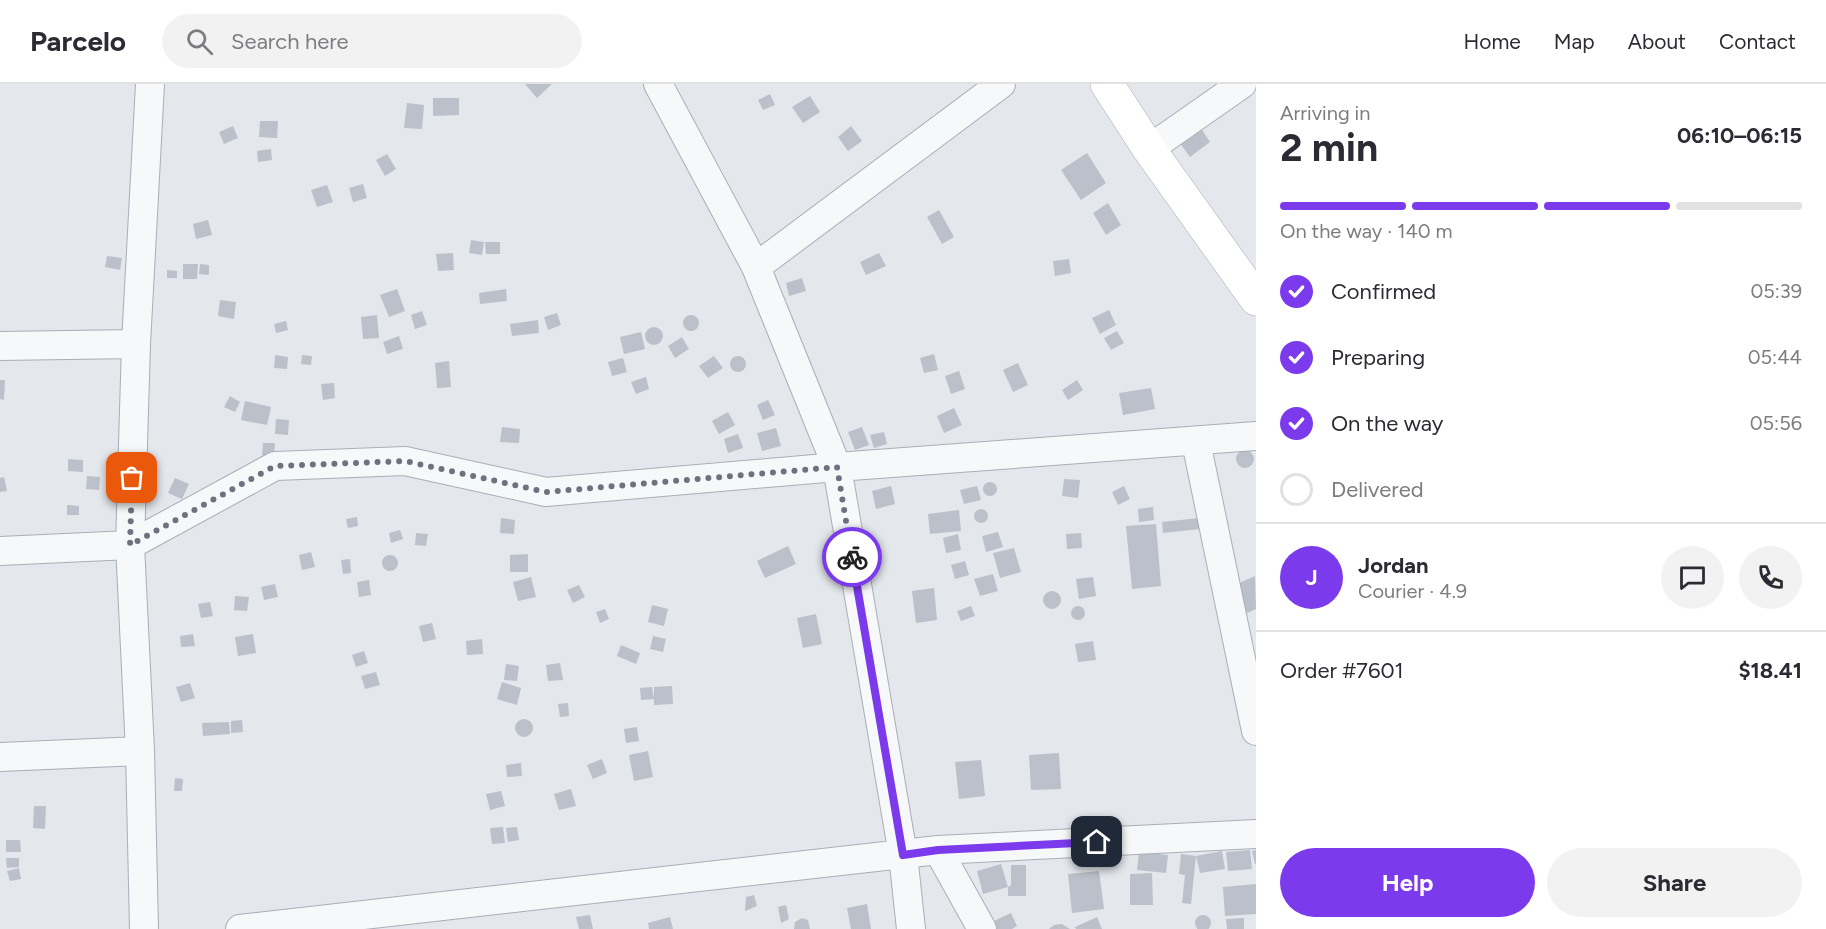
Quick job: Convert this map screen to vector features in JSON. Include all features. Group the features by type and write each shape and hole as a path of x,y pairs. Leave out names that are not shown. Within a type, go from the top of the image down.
{"street":[{"path":"144,929 140,751 130,545 136,344 150,84"},
{"path":"658,84 756,267 837,467 903,855 911,929"},
{"path":"756,267 1001,84"},
{"path":"1107,84 1149,149 1256,299"},
{"path":"1149,149 1242,84"},
{"path":"0,346 136,344"},
{"path":"0,551 130,545 275,466 405,461 546,492 837,467 1256,436"},
{"path":"1196,442 1256,731"},
{"path":"0,757 140,751"},
{"path":"240,929 938,850 1256,834"},
{"path":"938,850 982,929"}],"building":[{"path":"525,84 552,84 537,98"},
{"path":"770,94 775,105 763,110 758,100"},
{"path":"810,96 820,112 803,123 792,107"},
{"path":"433,98 459,98 459,115 433,116"},
{"path":"407,103 424,105 422,129 404,128"},
{"path":"260,121 278,121 277,138 259,137"},
{"path":"1198,124 1210,142 1190,157 1177,139"},
{"path":"233,126 238,138 224,144 219,132"},
{"path":"851,126 862,141 848,151 838,137"},
{"path":"271,149 272,160 258,162 257,151"},
{"path":"1087,153 1106,183 1081,200 1061,170"},
{"path":"387,154 396,169 385,176 376,160"},
{"path":"363,184 367,198 353,202 349,188"},
{"path":"327,185 333,202 317,207 311,190"},
{"path":"1108,203 1121,225 1106,235 1093,213"},
{"path":"939,210 954,237 942,244 927,217"},
{"path":"208,220 212,235 196,239 193,224"},
{"path":"471,240 484,242 482,255 469,253"},
{"path":"485,242 500,242 500,254 486,254"},
{"path":"453,253 454,270 438,271 436,254"},
{"path":"879,253 886,266 866,275 860,262"},
{"path":"107,256 122,258 120,270 105,267"},
{"path":"1069,259 1071,273 1055,276 1053,261"},
{"path":"183,264 198,264 197,279 183,279"},
{"path":"200,264 209,265 209,275 199,274"},
{"path":"167,270 177,271 177,278 167,278"},
{"path":"802,278 806,291 789,296 786,283"},
{"path":"397,289 405,311 389,317 380,295"},
{"path":"506,289 507,301 480,304 479,293"},
{"path":"220,300 236,302 234,319 218,316"},
{"path":"1109,310 1116,325 1100,334 1092,318"},
{"path":"422,311 427,325 415,329 411,315"},
{"path":"557,313 561,325 548,330 544,317"},
{"path":"377,315 379,338 363,339 361,317"},
{"path":"688,315 694,315 699,323 697,329 688,331 683,326 683,320"},
{"path":"538,320 539,333 512,336 510,324"},
{"path":"286,321 288,330 276,333 274,324"},
{"path":"650,327 658,327 663,332 661,343 650,345 645,340 645,332"},
{"path":"1117,331 1124,343 1111,350 1104,338"},
{"path":"641,332 645,349 624,354 620,337"},
{"path":"399,336 403,349 387,354 383,342"},
{"path":"682,337 689,349 675,358 668,346"},
{"path":"934,354 938,370 924,373 920,358"},
{"path":"275,355 288,357 287,369 274,368"},
{"path":"302,355 312,356 311,365 301,364"},
{"path":"714,356 723,368 708,378 699,366"},
{"path":"738,356 744,358 746,364 744,370 738,372 732,370 730,364 732,358"},
{"path":"623,358 627,372 612,376 608,362"},
{"path":"449,361 451,387 437,388 435,363"},
{"path":"1018,363 1028,385 1013,392 1003,370"},
{"path":"959,371 965,389 951,394 945,376"},
{"path":"646,377 649,389 636,394 631,382"},
{"path":"0,380 5,380 4,400 0,399"},
{"path":"1077,380 1083,390 1068,400 1062,390"},
{"path":"334,383 335,398 323,400 321,384"},
{"path":"1151,388 1155,409 1123,415 1119,393"},
{"path":"230,396 240,402 235,412 224,407"},
{"path":"768,400 775,415 763,420 757,405"},
{"path":"245,401 271,407 267,425 241,420"},
{"path":"954,408 962,425 944,433 937,416"},
{"path":"728,412 735,425 719,434 712,421"},
{"path":"276,419 289,420 288,435 275,434"},
{"path":"502,427 520,429 519,443 500,442"},
{"path":"862,427 869,445 855,450 848,432"},
{"path":"776,428 781,446 762,451 757,433"},
{"path":"884,432 887,444 874,448 870,435"},
{"path":"738,434 743,448 728,453 724,439"},
{"path":"263,443 275,443 274,455 262,455"},
{"path":"1241,450 1249,450 1254,455 1252,466 1241,468 1236,463 1236,455"},
{"path":"68,459 83,460 83,472 68,471"},
{"path":"87,476 100,477 99,490 86,489"},
{"path":"4,477 7,491 0,492 0,478"},
{"path":"175,478 189,484 182,499 168,493"},
{"path":"1064,479 1080,480 1078,498 1062,496"},
{"path":"987,482 993,482 997,489 993,496 987,496 983,492 983,486"},
{"path":"891,486 895,504 876,509 872,491"},
{"path":"977,486 981,500 964,504 960,490"},
{"path":"1124,486 1130,499 1118,505 1112,492"},
{"path":"67,505 79,506 79,515 67,515"},
{"path":"1153,507 1154,520 1139,522 1138,509"},
{"path":"978,509 984,509 988,516 984,523 978,523 974,519 974,513"},
{"path":"959,510 961,531 930,534 928,514"},
{"path":"357,517 358,526 348,528 346,519"},
{"path":"501,518 515,520 514,534 500,533"},
{"path":"1199,518 1200,529 1163,533 1162,522"},
{"path":"1156,524 1161,586 1132,589 1126,526"},
{"path":"400,530 403,539 391,543 389,533"},
{"path":"998,532 1003,547 986,552 982,536"},
{"path":"416,533 428,534 426,546 415,545"},
{"path":"1081,533 1082,548 1067,549 1066,534"},
{"path":"958,534 961,550 946,553 943,538"},
{"path":"788,546 796,564 765,578 757,561"},
{"path":"1014,548 1021,572 1000,578 993,553"},
{"path":"311,552 315,567 302,570 299,555"},
{"path":"528,554 528,572 510,572 510,555"},
{"path":"387,555 393,555 398,563 396,569 387,571 382,566 382,560"},
{"path":"350,559 351,573 343,574 341,560"},
{"path":"965,561 969,575 955,579 951,565"},
{"path":"993,574 998,591 980,596 974,579"},
{"path":"1255,576 1256,609 1247,613 1239,583"},
{"path":"531,577 536,597 518,601 513,582"},
{"path":"1093,577 1096,596 1079,599 1076,579"},
{"path":"369,580 371,595 359,597 357,582"},
{"path":"275,584 278,597 264,600 261,587"},
{"path":"579,585 585,597 573,603 567,590"},
{"path":"934,588 937,620 916,623 912,591"},
{"path":"1052,591 1060,596 1061,600 1056,608 1052,609 1044,604 1043,600 1048,592"},
{"path":"235,596 249,597 247,611 234,610"},
{"path":"210,602 213,616 201,618 198,604"},
{"path":"652,605 668,609 664,626 648,622"},
{"path":"971,606 975,616 961,621 957,611"},
{"path":"1075,606 1081,606 1085,613 1081,620 1075,620 1071,616 1071,610"},
{"path":"605,609 609,619 600,623 596,612"},
{"path":"816,614 822,644 803,648 797,618"},
{"path":"432,623 436,639 423,642 419,626"},
{"path":"193,634 195,646 181,647 180,636"},
{"path":"253,634 256,653 238,656 235,637"},
{"path":"653,636 666,639 663,652 650,649"},
{"path":"482,639 483,654 467,655 466,641"},
{"path":"1093,641 1096,660 1078,662 1075,644"},
{"path":"621,645 640,653 636,664 617,656"},
{"path":"364,651 368,663 356,667 352,655"},
{"path":"560,663 563,680 548,681 546,665"},
{"path":"506,664 519,666 517,681 504,680"},
{"path":"376,672 380,685 365,689 361,676"},
{"path":"502,682 521,688 517,705 497,699"},
{"path":"190,683 195,698 181,702 176,687"},
{"path":"672,686 673,704 654,705 654,687"},
{"path":"652,687 654,699 641,700 640,688"},
{"path":"568,703 569,716 560,717 558,704"},
{"path":"524,719 530,722 533,728 530,734 524,737 518,734 515,728 518,722"},
{"path":"242,720 243,732 231,733 231,721"},
{"path":"229,722 230,734 203,736 202,723"},
{"path":"637,727 639,741 626,743 624,729"},
{"path":"648,751 653,777 634,781 629,755"},
{"path":"1059,753 1061,789 1031,790 1029,755"},
{"path":"602,759 607,773 593,779 587,765"},
{"path":"981,760 985,796 959,799 955,762"},
{"path":"521,763 522,776 507,777 506,765"},
{"path":"175,778 183,779 182,791 174,791"},
{"path":"571,789 576,806 559,810 554,794"},
{"path":"501,791 505,806 490,810 486,794"},
{"path":"34,806 46,806 45,829 33,828"},
{"path":"503,827 505,843 492,844 490,828"},
{"path":"517,827 519,840 508,842 506,828"},
{"path":"6,840 20,840 21,852 6,852"},
{"path":"1250,850 1252,869 1228,871 1226,852"},
{"path":"1256,850 1256,864 1255,864 1252,851"},
{"path":"1222,851 1225,869 1200,873 1196,856"},
{"path":"1139,852 1168,855 1166,873 1137,870"},
{"path":"1181,854 1196,856 1191,904 1182,903 1185,875 1179,874"},
{"path":"6,858 19,858 19,867 7,868"},
{"path":"1001,864 1008,887 983,894 977,871"},
{"path":"1011,865 1026,865 1026,896 1008,896 1008,887 1011,885"},
{"path":"19,868 21,879 10,881 7,871"},
{"path":"1099,871 1104,909 1072,913 1068,874"},
{"path":"1152,873 1153,905 1130,905 1130,874"},
{"path":"1256,884 1256,914 1225,916 1223,887"},
{"path":"754,895 757,906 745,911 746,897"},
{"path":"867,904 871,929 851,929 847,908"},
{"path":"786,905 789,919 781,923 778,907"},
{"path":"1011,913 1017,926 1012,929 997,929 994,921"},
{"path":"590,915 593,929 579,929 576,917"},
{"path":"1203,915 1209,917 1209,929 1197,929 1195,923 1197,917"},
{"path":"670,917 673,929 649,929 648,923"},
{"path":"1097,917 1102,929 1076,929 1075,927"},
{"path":"802,918 808,920 810,929 794,929 795,922"},
{"path":"1244,918 1244,929 1227,929 1226,919"},
{"path":"1062,924 1070,929 1049,929 1054,925"}],"way so far":[{"path":"132,478 130,545 275,466 405,461 546,492 837,467 852,557"}],"route":[{"path":"852,557 903,855 938,850 1097,842"}]}
